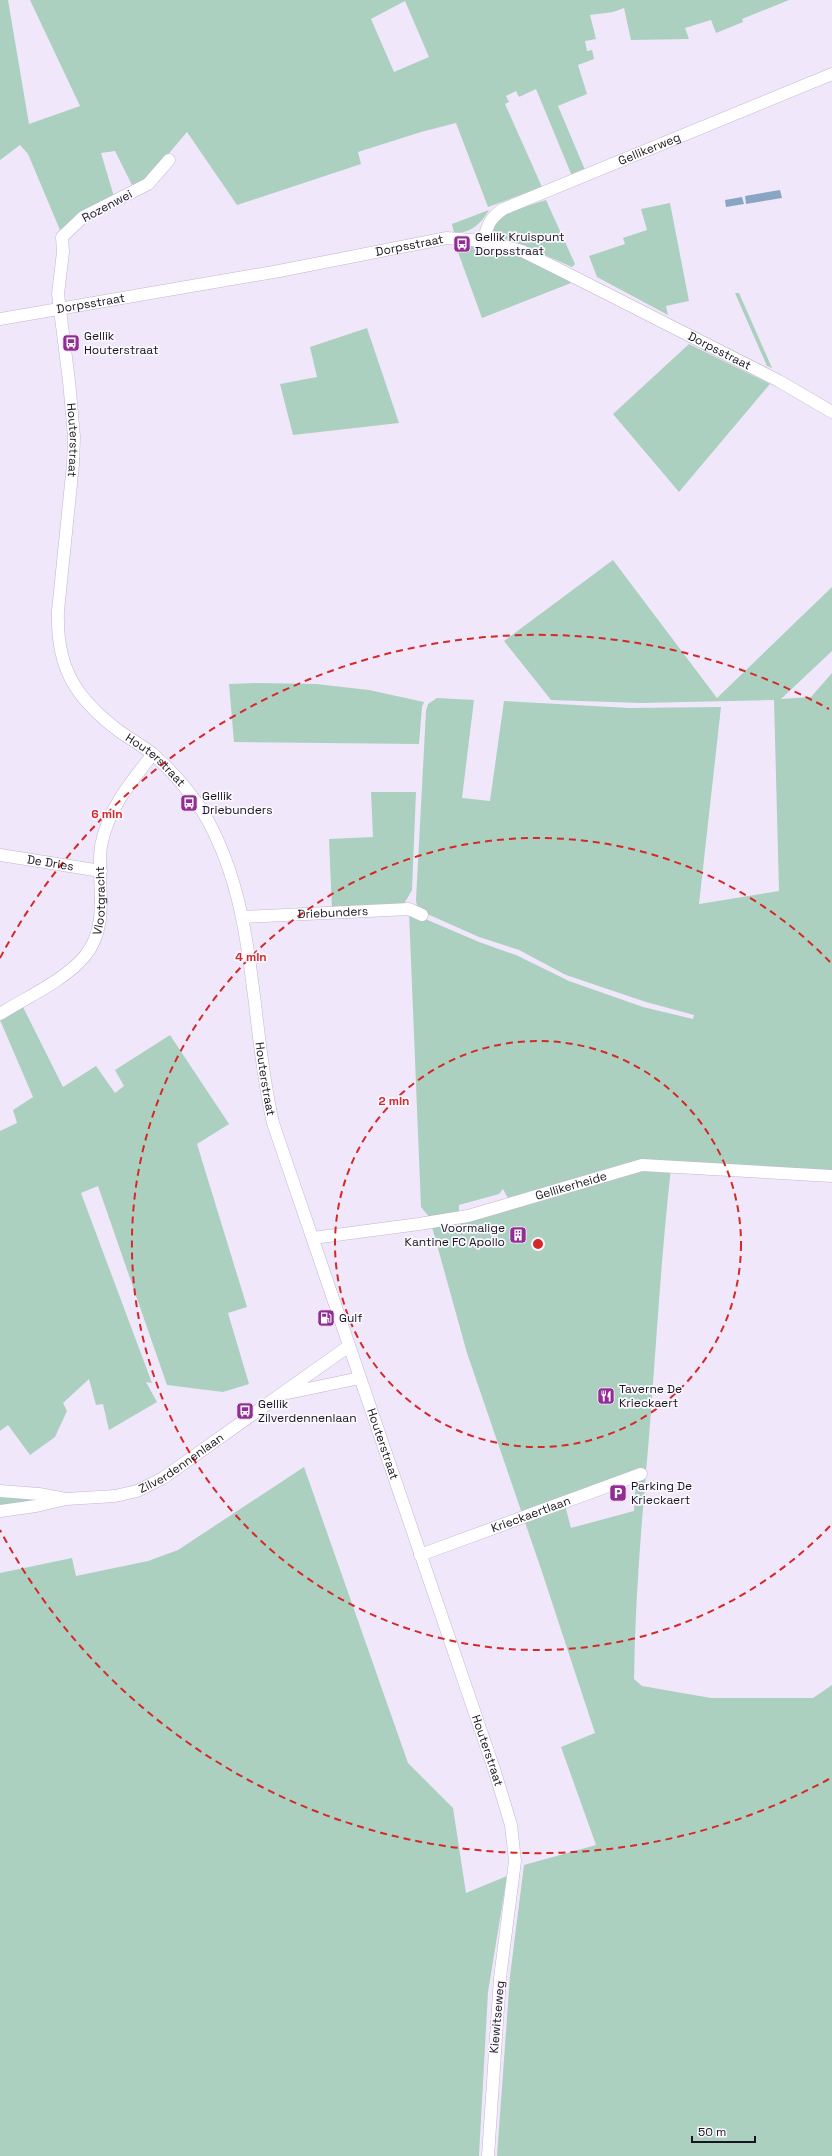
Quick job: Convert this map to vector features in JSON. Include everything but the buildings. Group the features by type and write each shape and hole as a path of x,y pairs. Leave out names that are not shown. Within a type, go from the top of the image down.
{"street":[{"name":"Gellikerweg","path":"483,241 492,217 503,209 832,74"},
{"name":"Rozenwei","path":"59,309 58,294 62,237 83,217 148,184 169,160"},
{"name":"Dorpsstraat","path":"0,319 279,271 447,238 483,241 522,252 576,278 780,381 832,412"},
{"name":"Houterstraat","path":"59,309 69,381 74,437 73,464 57,632 66,670 87,703 102,718 153,754 182,785 202,812 222,847 234,881 242,917 267,1097 273,1123 503,1796 511,1825 515,1850 514,1880"},
{"name":"Vlootgracht","path":"0,1014 72,970 86,955 98,933 101,915 101,847 106,826 115,805 153,754"},
{"name":"De Dries","path":"0,855 101,871"},
{"name":"Driebunders","path":"242,917 409,909 422,915"},
{"name":"Gellikerheide","path":"312,1238 468,1216 642,1165 832,1176"},
{"name":"Zilverdennenlaan","path":"0,1511 36,1506 66,1499 115,1496 137,1491 163,1478 349,1346"},
{"name":"Zilverdennenlaan","path":"283,1394 360,1378"},
{"name":"Krieckaertlaan","path":"420,1555 641,1474"},
{"name":"Zilverdennenlaan","path":"0,1491 39,1494 66,1499"},
{"name":"Kiewitseweg","path":"488,2156 500,1978 514,1880"}],"green space":[{"path":"0,0 8,0 29,124 80,106 30,0 789,0 742,19 743,22 716,33 711,20 685,28 689,39 631,40 624,8 613,12 590,15 596,39 585,41 587,51 592,50 594,59 578,65 587,94 558,106 585,170 572,176 536,89 519,97 516,91 506,96 509,102 505,104 542,187 488,207 456,123 421,132 358,152 361,164 237,205 187,132 143,184 134,189 115,151 101,153 115,200 94,208 60,230 28,154 20,145 0,160","holes":["405,1 429,57 394,72 371,19"]},
{"path":"546,200 575,264 572,267 524,246 495,239 492,231 494,224 500,218 519,209"},
{"path":"670,203 689,301 666,306 668,315 597,277 589,256 625,244 623,238 647,230 641,209"},
{"path":"489,210 483,220 475,227 460,233 454,233 452,224"},
{"path":"455,244 486,248 516,255 544,266 571,283 482,318"},
{"path":"735,293 739,293 772,368 767,366"},
{"path":"367,328 399,423 293,435 280,384 317,377 310,347"},
{"path":"689,344 770,384 679,492 613,414"},
{"path":"613,560 717,698 832,587 832,651 781,699 811,697 832,673 832,1181 671,1168 661,1269 639,1558 634,1679 642,1686 711,1698 813,1698 832,1685 832,2156 497,2156 510,1976 524,1865 596,1845 561,1747 595,1733 467,1353 432,1227 512,1206 503,1189 499,1194 459,1205 459,1214 431,1219 421,1207 409,912 479,942 516,955 569,981 643,1007 693,1019 694,1015 646,1002 566,975 519,950 479,937 425,913 417,906 416,900 426,711 428,704 437,698 474,700 462,798 490,801 504,701 629,708 721,707 699,904 779,891 774,700 641,703 551,700 504,641","holes":["636,1481 634,1511 571,1528 565,1505"]},
{"path":"229,684 316,684 369,690 424,702 422,707 419,744 234,742"},
{"path":"371,792 416,792 412,890 404,904 332,910 329,839 373,837"},
{"path":"23,1007 63,1087 96,1066 115,1093 124,1086 115,1070 170,1035 229,1124 197,1144 247,1307 228,1313 249,1384 223,1392 167,1385 98,1186 81,1193 152,1383 146,1382 157,1402 109,1430 103,1404 96,1405 89,1379 63,1403 67,1411 55,1437 30,1455 8,1425 0,1431 0,1131 17,1123 13,1110 33,1097 0,1020"},
{"path":"304,1467 408,1763 453,1808 466,1893 507,1876 488,1992 479,2156 0,2156 0,1573 72,1558 76,1576 148,1561 178,1550"},
{"path":"0,1497 30,1499 31,1502 0,1505"}],"water":[{"path":"780,190 782,198 746,204 745,196"},
{"path":"742,197 744,204 726,207 725,200"}],"place":[{"name":"Gellik Kruispunt Dorpsstraat","path":"462,244"},
{"name":"Gellik Houterstraat","path":"71,343"},
{"name":"Gellik Driebunders","path":"189,803"},
{"name":"Voormalige Kantine FC Apollo","path":"518,1235"},
{"name":"Gulf","path":"326,1318"},
{"name":"Taverne De Krieckaert","path":"606,1396"},
{"name":"Gellik Zilverdennenlaan","path":"245,1411"},
{"name":"Parking De Krieckaert","path":"618,1493"}]}
